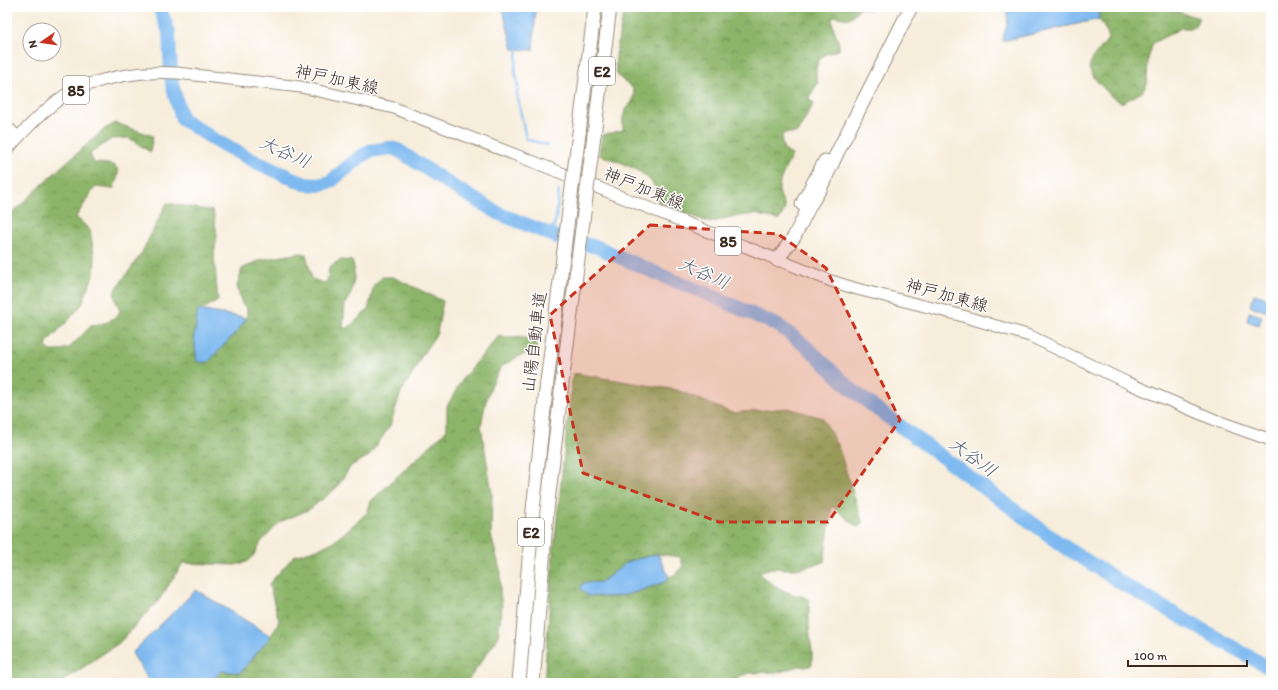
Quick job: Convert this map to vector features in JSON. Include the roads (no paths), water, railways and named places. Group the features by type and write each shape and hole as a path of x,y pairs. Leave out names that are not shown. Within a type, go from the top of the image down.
{"highway":[{"name":"山陽自動車道","path":"519,683 533,510 547,382 596,7"},
{"name":"山陽自動車道","path":"533,683 547,510 610,7"},
{"path":"777,260 787,234 903,7"},
{"path":"777,260 794,237 821,187 911,7"}],"main road":[{"name":"神戸加東線","path":"7,150 37,118 71,92 96,82 126,74 165,72 301,87 394,108 534,162 841,285 948,312 1030,336 1135,386 1220,422 1271,440"}],"street":[{"path":"7,126 18,137"}],"water":[{"path":"502,7 536,7 533,50 513,49"},
{"path":"1006,7 1098,7 1099,19 1002,41 1008,18"},
{"path":"1254,294 1271,299 1271,313 1250,306"},
{"path":"198,310 247,318 238,330 208,362 197,362 194,337"},
{"path":"1249,312 1262,316 1259,325 1247,321"},
{"path":"658,554 669,577 665,582 630,594 612,597 588,596 580,588 583,583 601,582 629,561"},
{"path":"196,590 271,636 240,673 221,671 211,683 150,683 132,653"}],"waterway":[{"name":"大谷川","path":"159,7 169,32 172,84 182,119 220,143 256,162 305,184 318,185 330,182 360,157 370,151 390,148 398,150 454,187 500,214 557,237 597,247 779,326 807,347 850,388 874,407 1065,547 1128,587 1271,669"},
{"path":"518,49 515,69 518,86 517,94 526,139 547,145"},
{"path":"551,235 556,218 559,191"}]}
